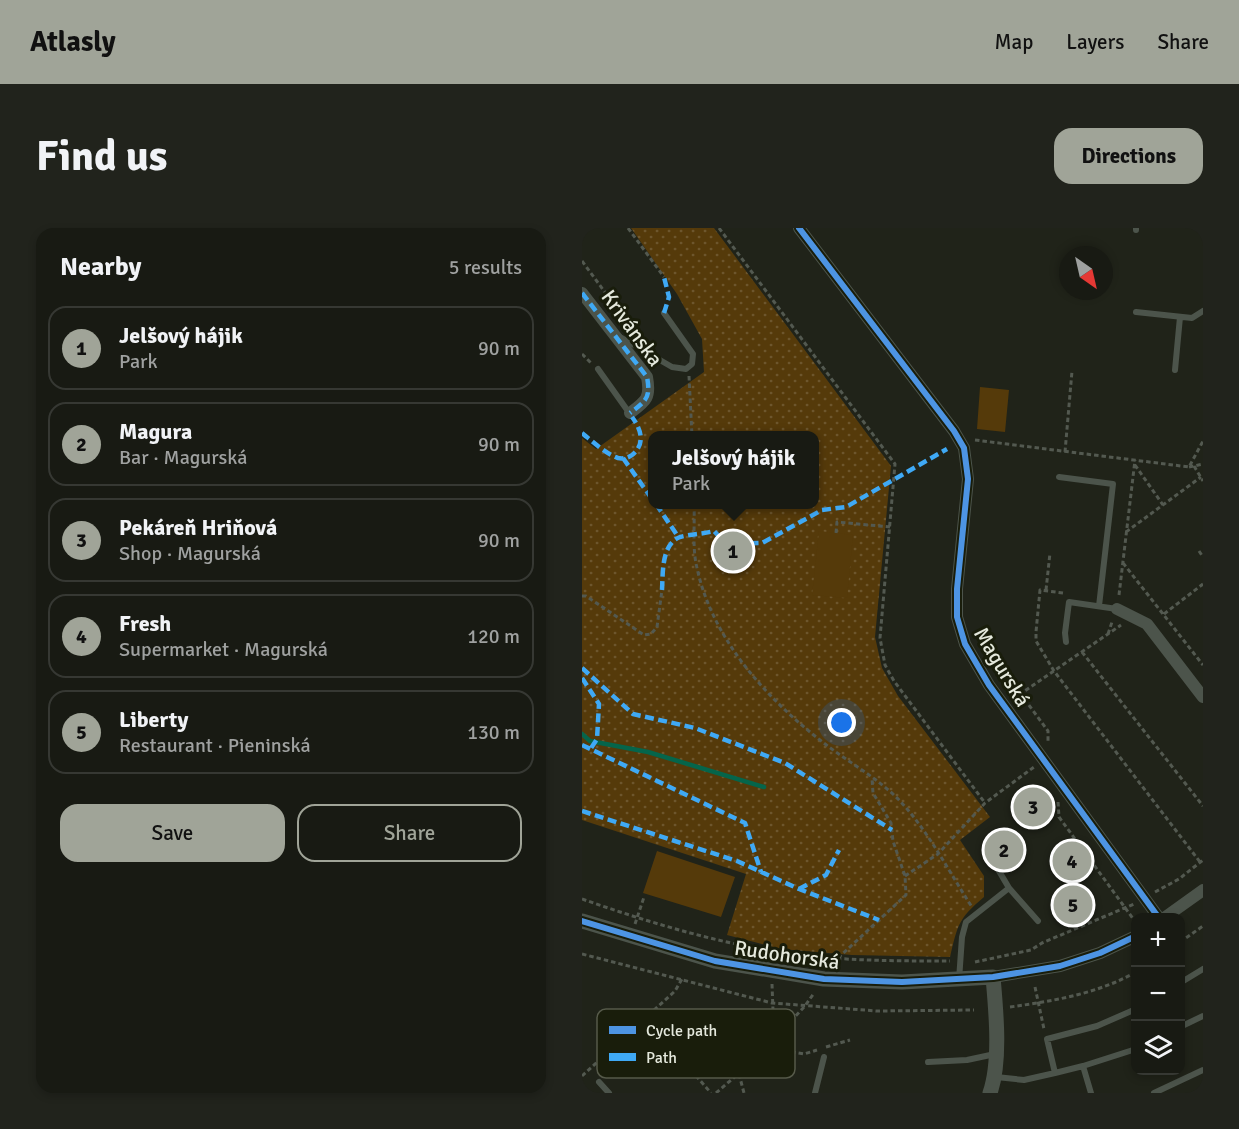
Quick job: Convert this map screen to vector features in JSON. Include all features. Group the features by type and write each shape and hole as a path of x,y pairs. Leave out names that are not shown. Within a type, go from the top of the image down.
{"street":[{"name":"Magurská","path":"799,228 954,431 964,448 968,479 957,589 957,617 965,644 1003,705 1155,913"},
{"name":"Krivánska","path":"582,293 647,377 649,389 645,402 631,415"},
{"path":"1117,609 1147,624 1203,697"},
{"path":"1171,913 1203,890"},
{"name":"Rudohorská","path":"582,921 715,961 824,979 902,982 993,977"},
{"path":"990,1093 996,1077 996,1008 993,977 1060,966 1100,953 1131,938"}],"lane":[{"path":"1136,312 1192,318 1203,311"},
{"path":"611,332 672,367 686,369 692,364 693,354 664,313"},
{"path":"1175,370 1180,317"},
{"path":"598,369 631,415"},
{"path":"1059,477 1113,484 1099,606"},
{"path":"1066,642 1069,602 1117,609"},
{"path":"986,849 1009,888 1038,921"},
{"path":"959,980 962,937 966,922 1009,888"},
{"path":"1185,980 1203,969"},
{"path":"1055,1073 1047,1040 1097,1026 1131,1011"},
{"path":"1185,1025 1203,1016"},
{"path":"996,1077 1024,1080 1083,1066 1131,1051"},
{"path":"928,1062 967,1060 995,1054"},
{"path":"815,1093 824,1057"},
{"path":"1083,1066 1091,1093"},
{"path":"1154,1093 1203,1070"},
{"path":"599,1082 609,1093"}],"path":[{"path":"628,228 664,277"},
{"path":"718,228 895,464 880,638 885,665 894,681 985,804"},
{"path":"582,261 652,356"},
{"path":"582,354 585,358"},
{"path":"686,369 691,381 692,431"},
{"path":"1065,452 1072,371"},
{"path":"967,439 1135,463 1189,467 1203,464"},
{"path":"1189,467 1203,441"},
{"path":"1135,463 1164,506"},
{"path":"1117,609 1135,463"},
{"path":"1126,532 1202,479 1194,466"},
{"path":"694,509 696,566 703,593 724,636 751,673 787,711 820,740 872,777 899,800 917,821 975,913"},
{"path":"836,533 837,522 890,527"},
{"path":"1199,551 1203,557"},
{"path":"1046,591 1050,553"},
{"path":"1122,562 1203,665"},
{"path":"1164,614 1203,584"},
{"path":"582,597 586,596 644,635 651,634 657,627 662,590"},
{"path":"1069,602 1065,593 1040,590 1036,641 1054,670 1202,861 1179,879 1154,893"},
{"path":"1003,705 1133,617"},
{"path":"1082,652 1203,806"},
{"path":"906,876 938,854 985,804 1036,766"},
{"path":"838,958 906,895 906,876 893,841 891,823 873,793 872,777"},
{"path":"1058,798 1059,817 1131,916"},
{"path":"631,936 644,897"},
{"path":"582,899 637,918 726,942 786,953 838,958 975,962 1031,950 1042,943 1138,902"},
{"path":"1185,939 1203,926"},
{"path":"582,954 772,1003 877,1011 974,1010"},
{"path":"772,1009 773,970"},
{"path":"1010,1007 1038,1004 1083,994 1118,982 1131,975"},
{"path":"655,1009 675,991 682,979"},
{"path":"1035,987 1041,1021"},
{"path":"795,1017 814,993"},
{"path":"795,1052 804,1054"},
{"path":"582,1076 597,1062"},
{"path":"698,1078 711,1093"},
{"path":"716,1093 734,1078"},
{"path":"740,1078 744,1093"}],"shaded area":[{"path":"631,228 714,228 891,466 875,637 882,668 898,696 990,817 960,840 984,876 984,897 960,923 950,957 852,955 781,949 727,935 746,874 582,820 582,438 596,449 704,372 702,339 677,294"},
{"path":"980,387 1009,390 1005,432 977,429"},
{"path":"819,531 853,535 847,598 812,595"},
{"path":"657,851 735,877 721,917 643,893"}],"waterway":[{"path":"582,734 590,741 648,752 764,787"}],"marked path":[{"path":"664,277 669,297 664,313"},
{"path":"582,293 647,377 648,394 630,413"},
{"path":"582,433 613,456 627,458 636,451 641,441 640,431 632,417"},
{"path":"662,590 666,553 669,546 680,537 714,531 726,544 762,543 822,510 846,507 947,449"},
{"path":"623,458 648,493"},
{"path":"659,509 679,538"},
{"path":"582,668 633,714 695,728 785,763 892,830"},
{"path":"582,678 599,704 597,739 591,748"},
{"path":"582,745 745,823 761,872"},
{"path":"582,811 737,861 799,889 879,920"},
{"path":"799,889 826,875 839,850"}],"cycle path":[{"path":"799,228 954,431 964,448 968,479 957,589 957,617 965,644 989,685 1155,913"},
{"path":"582,921 715,961 824,979 902,982 993,977 1060,966 1100,953 1131,938"}],"place":[{"name":"Jelšový hájik","path":"733,551"},
{"name":"Pekáreň Hriňová","path":"1033,807"},
{"name":"Magura","path":"1004,850"},
{"name":"Fresh","path":"1072,861"},
{"name":"Liberty","path":"1073,905"}]}
